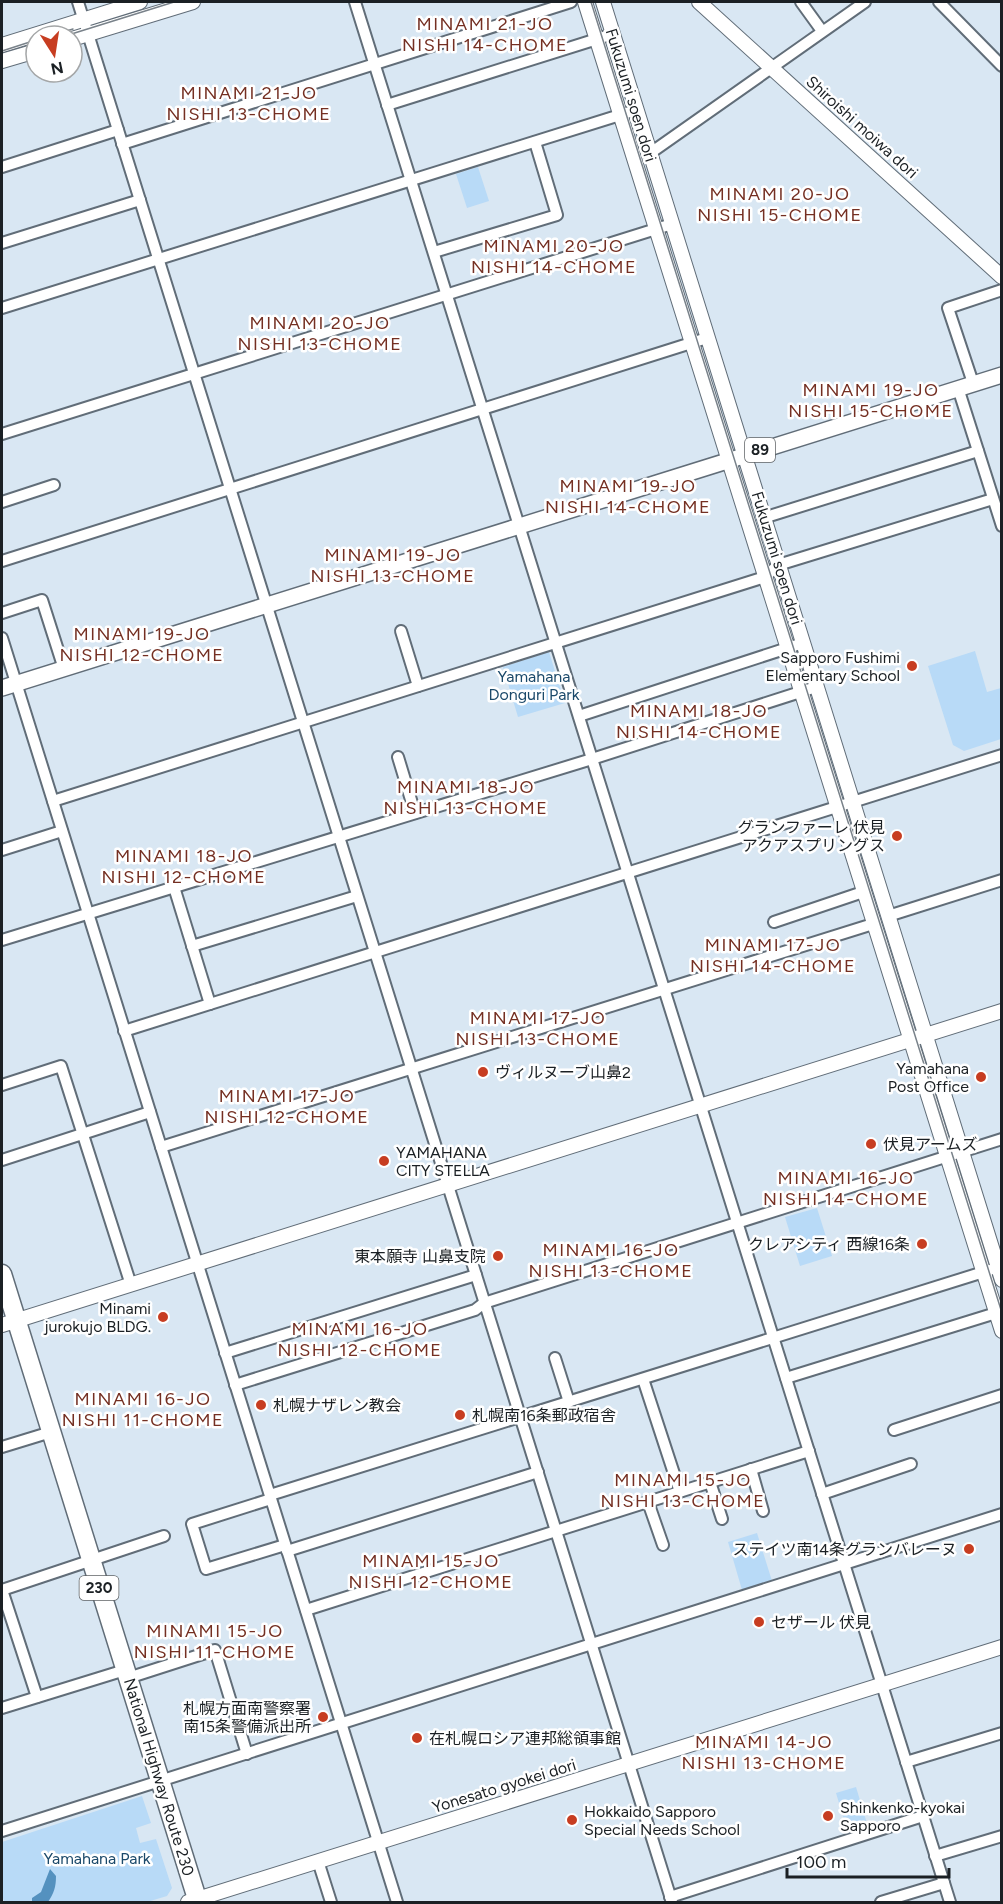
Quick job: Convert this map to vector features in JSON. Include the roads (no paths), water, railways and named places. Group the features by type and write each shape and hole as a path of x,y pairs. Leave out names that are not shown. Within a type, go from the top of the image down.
{"highway":[{"name":"National Highway Route 230","path":"2,1274 9,1323 51,1432 160,1782 194,1901"}],"main road":[{"name":"89","path":"9,686 1002,375"}],"street":[{"path":"78,2 671,1900 923,1816"},
{"path":"2,45 140,2"},
{"path":"84,35 193,2"},
{"path":"355,2 950,1902"},
{"path":"122,144 571,2"},
{"name":"Fukuzumi soen dori","path":"585,2 1002,1331"},
{"name":"Fukuzumi soen dori","path":"603,2 1000,1272"},
{"name":"Shiroishi moiwa dori","path":"699,2 1002,277"},
{"path":"801,2 822,31"},
{"path":"649,154 865,2"},
{"path":"939,2 1002,66"},
{"path":"387,105 613,34"},
{"path":"2,61 24,55"},
{"path":"2,308 636,110"},
{"path":"2,167 118,130"},
{"path":"434,252 557,215 535,142"},
{"path":"2,243 140,200"},
{"path":"2,434 672,224"},
{"path":"973,383 948,308 1002,290"},
{"path":"2,561 707,338"},
{"path":"958,388 1002,526"},
{"path":"763,518 978,451"},
{"path":"2,502 54,485"},
{"path":"52,801 765,577 778,565 993,499"},
{"path":"2,613 42,600 64,669"},
{"path":"401,631 418,686"},
{"path":"2,638 9,686 62,831 397,1902"},
{"path":"579,716 803,643"},
{"path":"2,940 592,759 816,687"},
{"path":"124,1030 1002,755"},
{"path":"398,757 415,813"},
{"path":"2,850 62,831"},
{"path":"888,916 1002,880"},
{"path":"174,887 210,1004"},
{"path":"774,922 863,891"},
{"path":"192,946 357,896"},
{"path":"161,1147 873,924"},
{"path":"9,1323 1002,1011"},
{"path":"2,1085 61,1066 131,1285"},
{"path":"2,1160 150,1112"},
{"path":"235,1385 475,1310 484,1303 1002,1139"},
{"path":"538,1472 286,1548 206,1569 192,1524 270,1497 773,1337 983,1272 1000,1272"},
{"path":"225,1353 476,1275"},
{"path":"786,1378 996,1313"},
{"path":"555,1358 569,1402"},
{"path":"643,1379 680,1492"},
{"path":"894,1430 1002,1395"},
{"path":"2,1447 51,1432"},
{"path":"306,1610 809,1451"},
{"path":"822,1494 911,1464"},
{"path":"751,1469 763,1511"},
{"path":"710,1482 722,1519"},
{"path":"648,1502 663,1545"},
{"path":"2,1831 592,1646 1002,1514"},
{"path":"37,1697 2,1590 164,1536"},
{"name":"Yonesato gyokei dori","path":"194,1901 1002,1647"},
{"path":"2,1708 215,1650 247,1754"},
{"path":"906,1762 1002,1733"},
{"path":"935,1856 1002,1836"},
{"path":"318,1861 331,1902"},
{"path":"881,1902 944,1883"}],"tram line":[{"path":"84,30 174,2"},
{"path":"591,2 1002,1313"},
{"path":"2,51 24,44"}],"place":[{"name":"Sapporo Fushimi Elementary School","path":"912,666"},
{"name":"グランファーレ 伏見 アクアスプリングス","path":"897,836"},
{"name":"ヴィルヌーブ山鼻2","path":"483,1072"},
{"name":"Yamahana Post Office","path":"981,1077"},
{"name":"伏見アームズ","path":"871,1144"},
{"name":"YAMAHANA CITY STELLA","path":"384,1161"},
{"name":"クレアシティ 西線16条","path":"922,1244"},
{"name":"東本願寺 山鼻支院","path":"498,1256"},
{"name":"Minami jurokujo BLDG.","path":"163,1317"},
{"name":"札幌ナザレン教会","path":"261,1405"},
{"name":"札幌南16条郵政宿舎","path":"460,1415"},
{"name":"ステイツ南14条グランバレーヌ","path":"969,1549"},
{"name":"セザール 伏見","path":"759,1622"},
{"name":"札幌方面南警察署 南15条警備派出所","path":"323,1717"},
{"name":"在札幌ロシア連邦総領事館","path":"417,1738"},
{"name":"Shinkenko-kyokai Sapporo","path":"828,1816"},
{"name":"Hokkaido Sapporo Special Needs School","path":"572,1820"}],"district":[{"name":"MINAMI 21-JO NISHI 14-CHOME","path":"485,34"},
{"name":"MINAMI 21-JO NISHI 13-CHOME","path":"249,103"},
{"name":"MINAMI 20-JO NISHI 15-CHOME","path":"780,204"},
{"name":"MINAMI 20-JO NISHI 14-CHOME","path":"554,256"},
{"name":"MINAMI 20-JO NISHI 13-CHOME","path":"320,333"},
{"name":"MINAMI 19-JO NISHI 15-CHOME","path":"871,400"},
{"name":"MINAMI 19-JO NISHI 14-CHOME","path":"628,496"},
{"name":"MINAMI 19-JO NISHI 13-CHOME","path":"393,565"},
{"name":"MINAMI 19-JO NISHI 12-CHOME","path":"142,644"},
{"name":"MINAMI 18-JO NISHI 14-CHOME","path":"699,721"},
{"name":"MINAMI 18-JO NISHI 13-CHOME","path":"466,797"},
{"name":"MINAMI 18-JO NISHI 12-CHOME","path":"184,866"},
{"name":"MINAMI 17-JO NISHI 14-CHOME","path":"773,955"},
{"name":"MINAMI 17-JO NISHI 13-CHOME","path":"538,1028"},
{"name":"MINAMI 17-JO NISHI 12-CHOME","path":"287,1106"},
{"name":"MINAMI 16-JO NISHI 14-CHOME","path":"846,1188"},
{"name":"MINAMI 16-JO NISHI 13-CHOME","path":"611,1260"},
{"name":"MINAMI 16-JO NISHI 12-CHOME","path":"360,1339"},
{"name":"MINAMI 16-JO NISHI 11-CHOME","path":"143,1409"},
{"name":"MINAMI 15-JO NISHI 13-CHOME","path":"683,1490"},
{"name":"MINAMI 15-JO NISHI 12-CHOME","path":"431,1571"},
{"name":"MINAMI 15-JO NISHI 11-CHOME","path":"215,1641"},
{"name":"MINAMI 14-JO NISHI 13-CHOME","path":"764,1752"}],"park label":[{"name":"Yamahana Donguri Park","path":"534,685"},
{"name":"Yamahana Park","path":"97,1858"}]}
